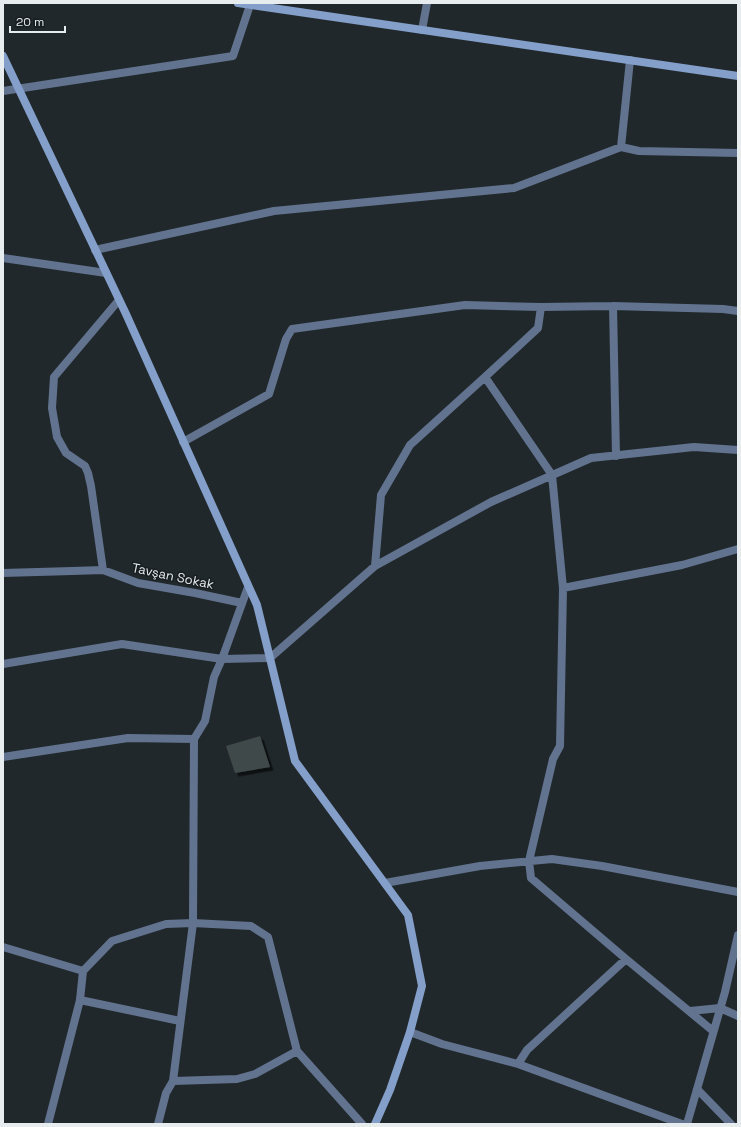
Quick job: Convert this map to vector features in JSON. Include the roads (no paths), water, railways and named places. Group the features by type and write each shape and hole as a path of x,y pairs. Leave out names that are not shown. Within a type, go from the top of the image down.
{"street":[{"path":"238,3 738,76"},
{"path":"422,30 427,3"},
{"path":"3,91 233,56 250,5"},
{"path":"3,56 119,300 257,605 295,761 408,915 422,986 410,1032 390,1090 375,1124"},
{"path":"621,147 630,60"},
{"path":"95,250 274,211 514,188 621,147 639,151 738,154"},
{"path":"3,258 106,273"},
{"path":"102,570 91,486 86,466 66,453 57,437 52,408 54,377 119,300"},
{"path":"183,442 269,394 286,338 292,329 465,305 541,307 613,306 738,311"},
{"path":"613,306 616,456"},
{"path":"375,566 381,495 406,451 410,445 538,328 541,307"},
{"path":"485,378 552,475 563,588 560,746 553,759 529,861 531,878 713,1031"},
{"path":"3,664 122,644 222,659 270,658 375,566 491,502 591,458 694,447 738,450"},
{"path":"563,588 682,565 738,549"},
{"name":"Tavşan Sokak","path":"3,572 72,572 102,570 138,583 242,603"},
{"path":"158,1124 166,1093 172,1081 193,923 194,739 204,721 214,677 248,587"},
{"path":"3,756 128,738 194,739"},
{"path":"385,883 480,866 552,859 602,866 738,892"},
{"path":"45,1124 80,1000 83,971 112,941 166,924 193,923 251,926 268,937 296,1051 362,1124"},
{"path":"687,1124 720,1008 738,935"},
{"path":"3,947 83,971"},
{"path":"518,1064 526,1050 626,959"},
{"path":"80,1000 180,1021"},
{"path":"690,1011 720,1008 738,1016"},
{"path":"410,1032 442,1044 518,1064 682,1124"},
{"path":"172,1081 237,1079 255,1074 296,1051"},
{"path":"697,1089 731,1124"}]}
